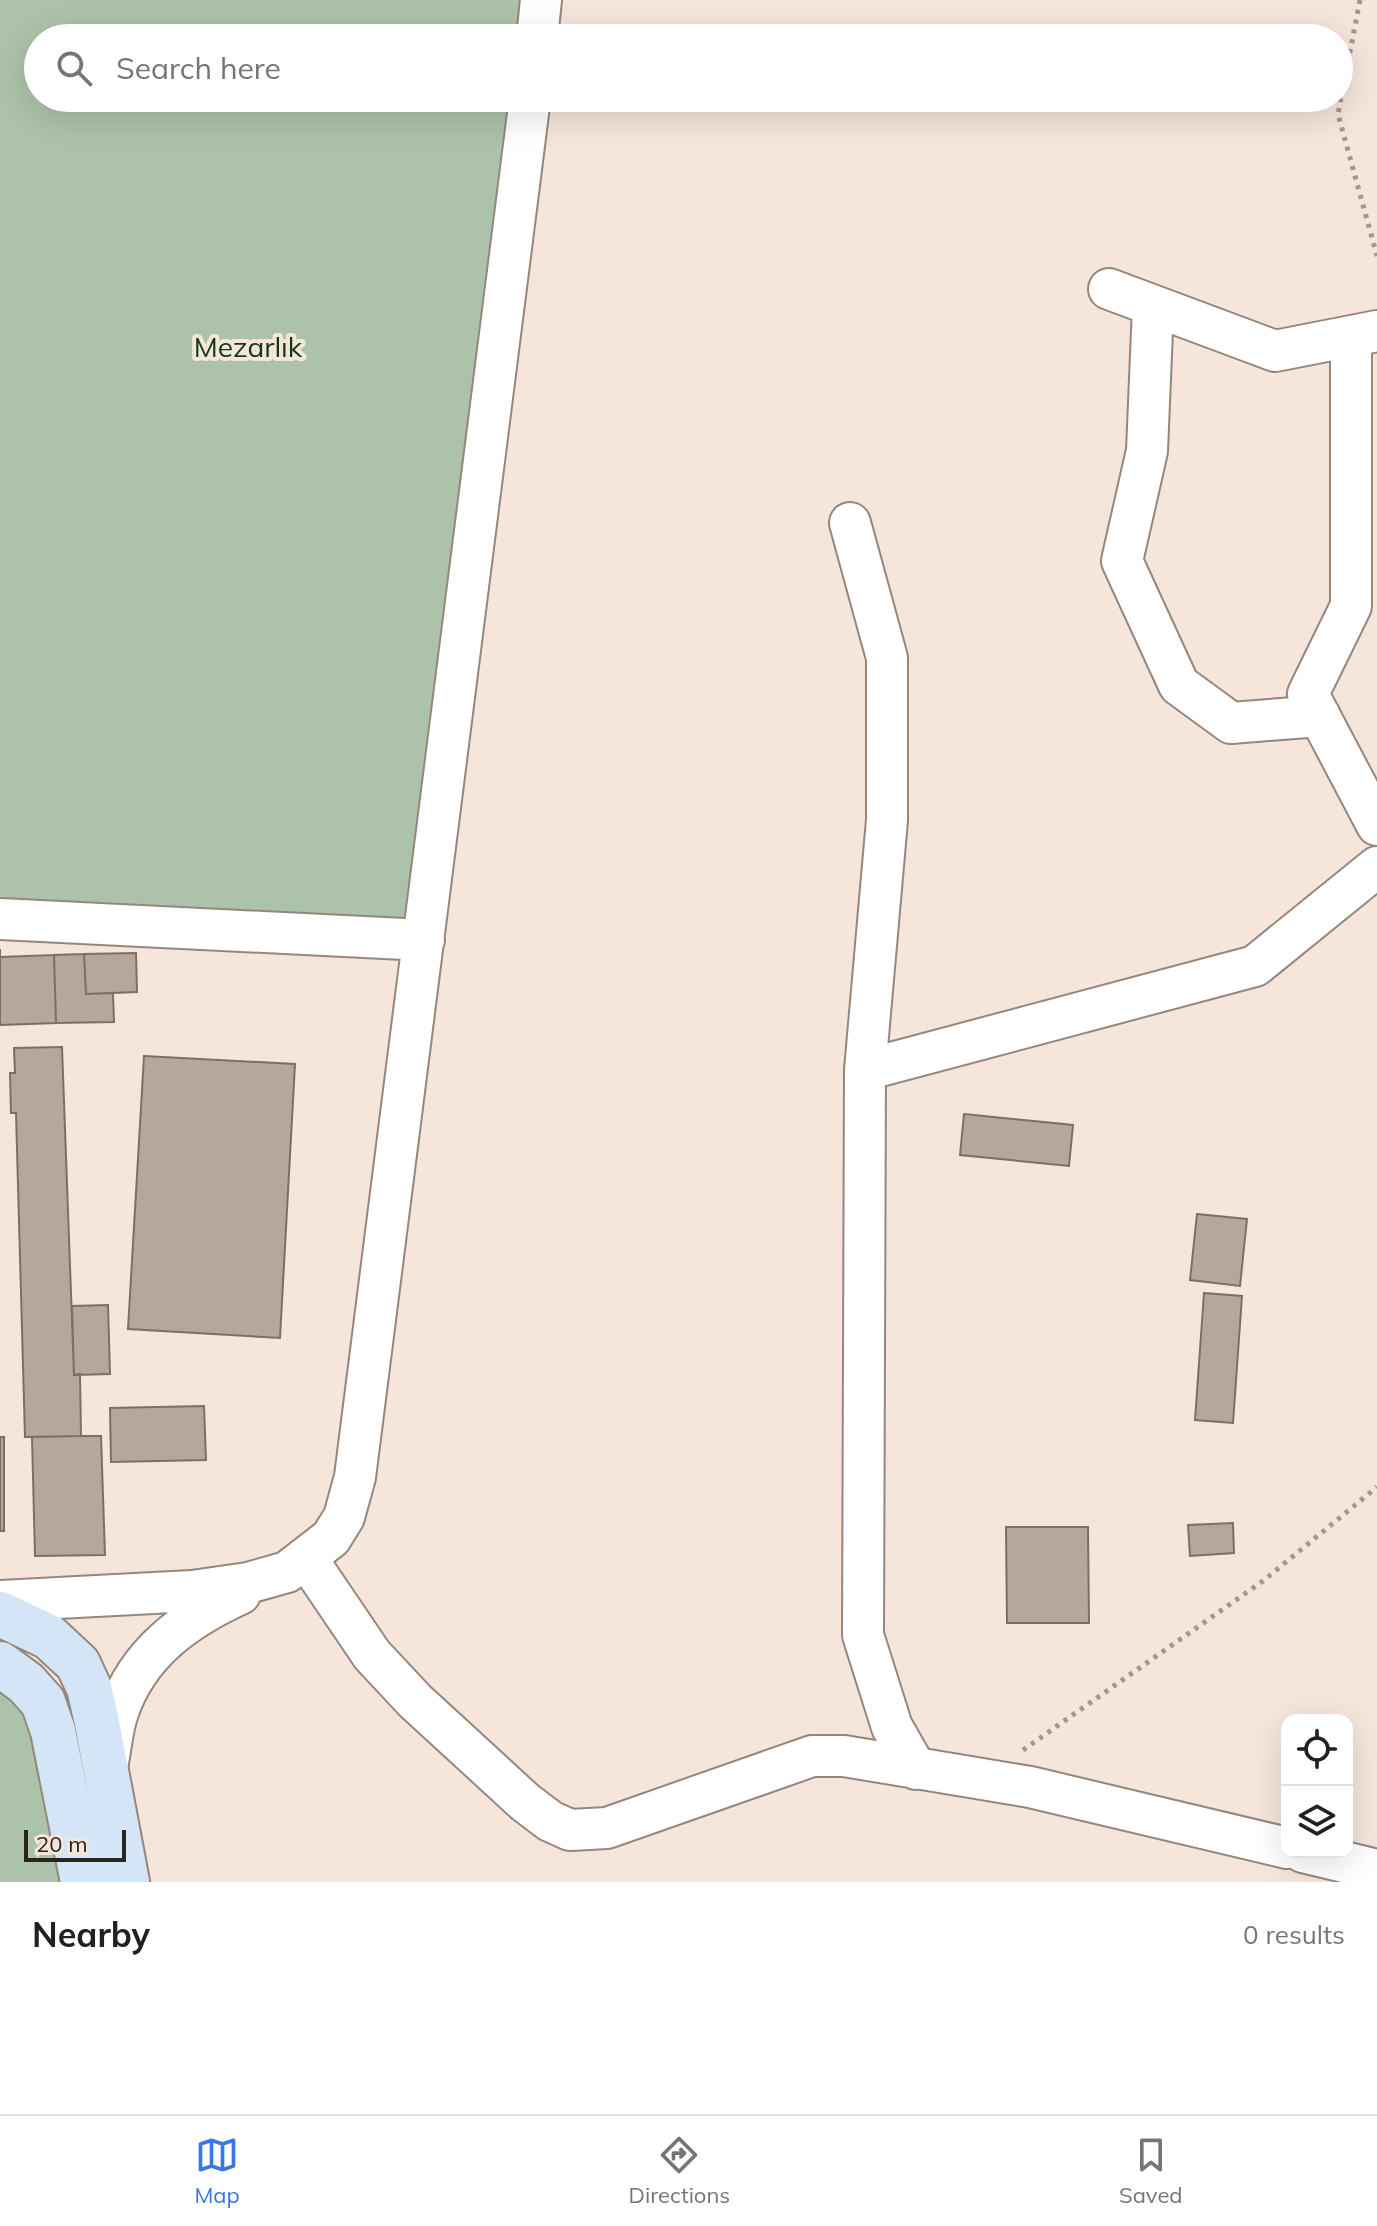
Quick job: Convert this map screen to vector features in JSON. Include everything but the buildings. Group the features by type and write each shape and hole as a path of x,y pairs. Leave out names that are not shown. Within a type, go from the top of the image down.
{"main road":[{"path":"0,1614 49,1637 78,1664 89,1688 127,1882"},
{"path":"0,1664 26,1683 43,1702 62,1770 83,1882"}],"street":[{"path":"538,24 541,0"},
{"path":"106,1773 117,1714 132,1677 155,1648 212,1607 297,1566 331,1538 344,1517 355,1477 528,112"},
{"path":"1109,289 1275,351 1364,334 1351,606 1308,694 1377,825"},
{"path":"1153,306 1147,451 1122,561 1179,685 1231,723 1320,716"},
{"path":"850,523 887,658 887,820 865,1070 863,1635 892,1727 916,1769"},
{"path":"865,1070 1255,966 1377,867"},
{"path":"0,919 424,940"},
{"path":"0,1601 192,1591 248,1583 297,1566"},
{"path":"297,1566 415,1701 525,1802 550,1821 570,1830 607,1828 812,1756 844,1756 1030,1787 1281,1847"},
{"path":"1328,1858 1377,1870"}],"path":[{"path":"1353,36 1360,0"},
{"path":"1338,112 1377,256"},
{"path":"980,1780 1263,1581 1377,1487"}],"green space":[{"name":"Mezarlık","path":"0,0 541,0 538,24 24,24 24,112 528,112 424,940 0,919"},
{"path":"0,1664 26,1683 83,1882 0,1882"}]}
